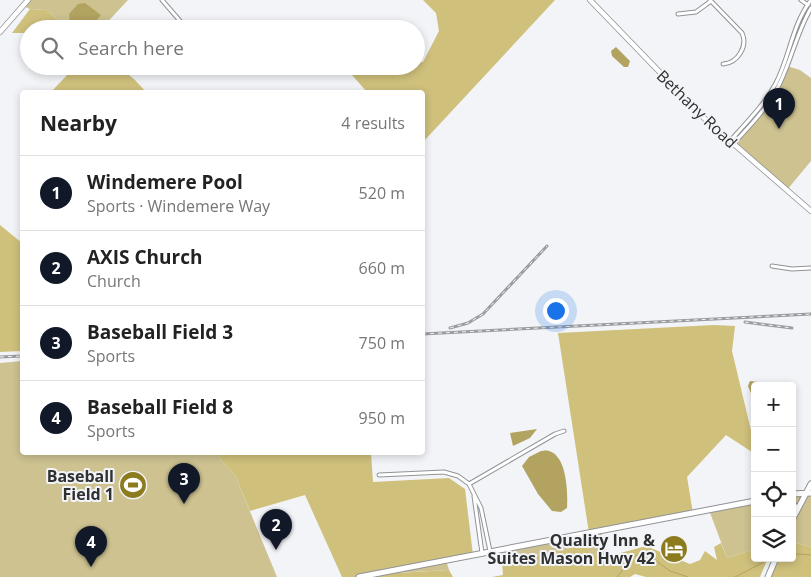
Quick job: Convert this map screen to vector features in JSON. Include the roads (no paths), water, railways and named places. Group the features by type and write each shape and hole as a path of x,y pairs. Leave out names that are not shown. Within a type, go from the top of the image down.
{"main road":[{"path":"0,32 28,0"},
{"name":"Bethany Road","path":"590,0 697,111 811,210"},
{"path":"794,517 809,493 811,484"},
{"path":"796,494 809,493"},
{"path":"359,577 751,502"},
{"path":"768,577 774,562"}],"street":[{"path":"162,0 179,20"},
{"path":"678,14 696,12 711,0 742,33 744,40 743,49 729,64 723,64"},
{"path":"801,0 810,6"},
{"path":"732,142 759,115 775,92 784,74 811,0"},
{"path":"772,266 792,269 811,268"},
{"path":"469,484 555,434 564,431"},
{"path":"379,475 444,472 458,476 469,484 481,508 490,552"},
{"path":"474,493 482,553"}],"waterway":[{"path":"617,577 633,557 644,552 670,571 688,577"},
{"path":"796,554 811,555"},
{"path":"735,577 764,562"}],"railway":[{"path":"450,328 468,323 483,314 547,246"},
{"path":"425,334 811,314"},
{"path":"745,322 792,328"},
{"path":"0,357 20,356"}],"place":[{"name":"Windemere Pool","path":"779,129"},
{"name":"Baseball Field 1","path":"133,485"},
{"name":"Baseball Field 3","path":"184,504"},
{"name":"Quality Inn & Suites Mason Hwy 42","path":"674,549"},
{"name":"AXIS Church","path":"276,550"},
{"name":"Baseball Field 8","path":"91,567"}]}
